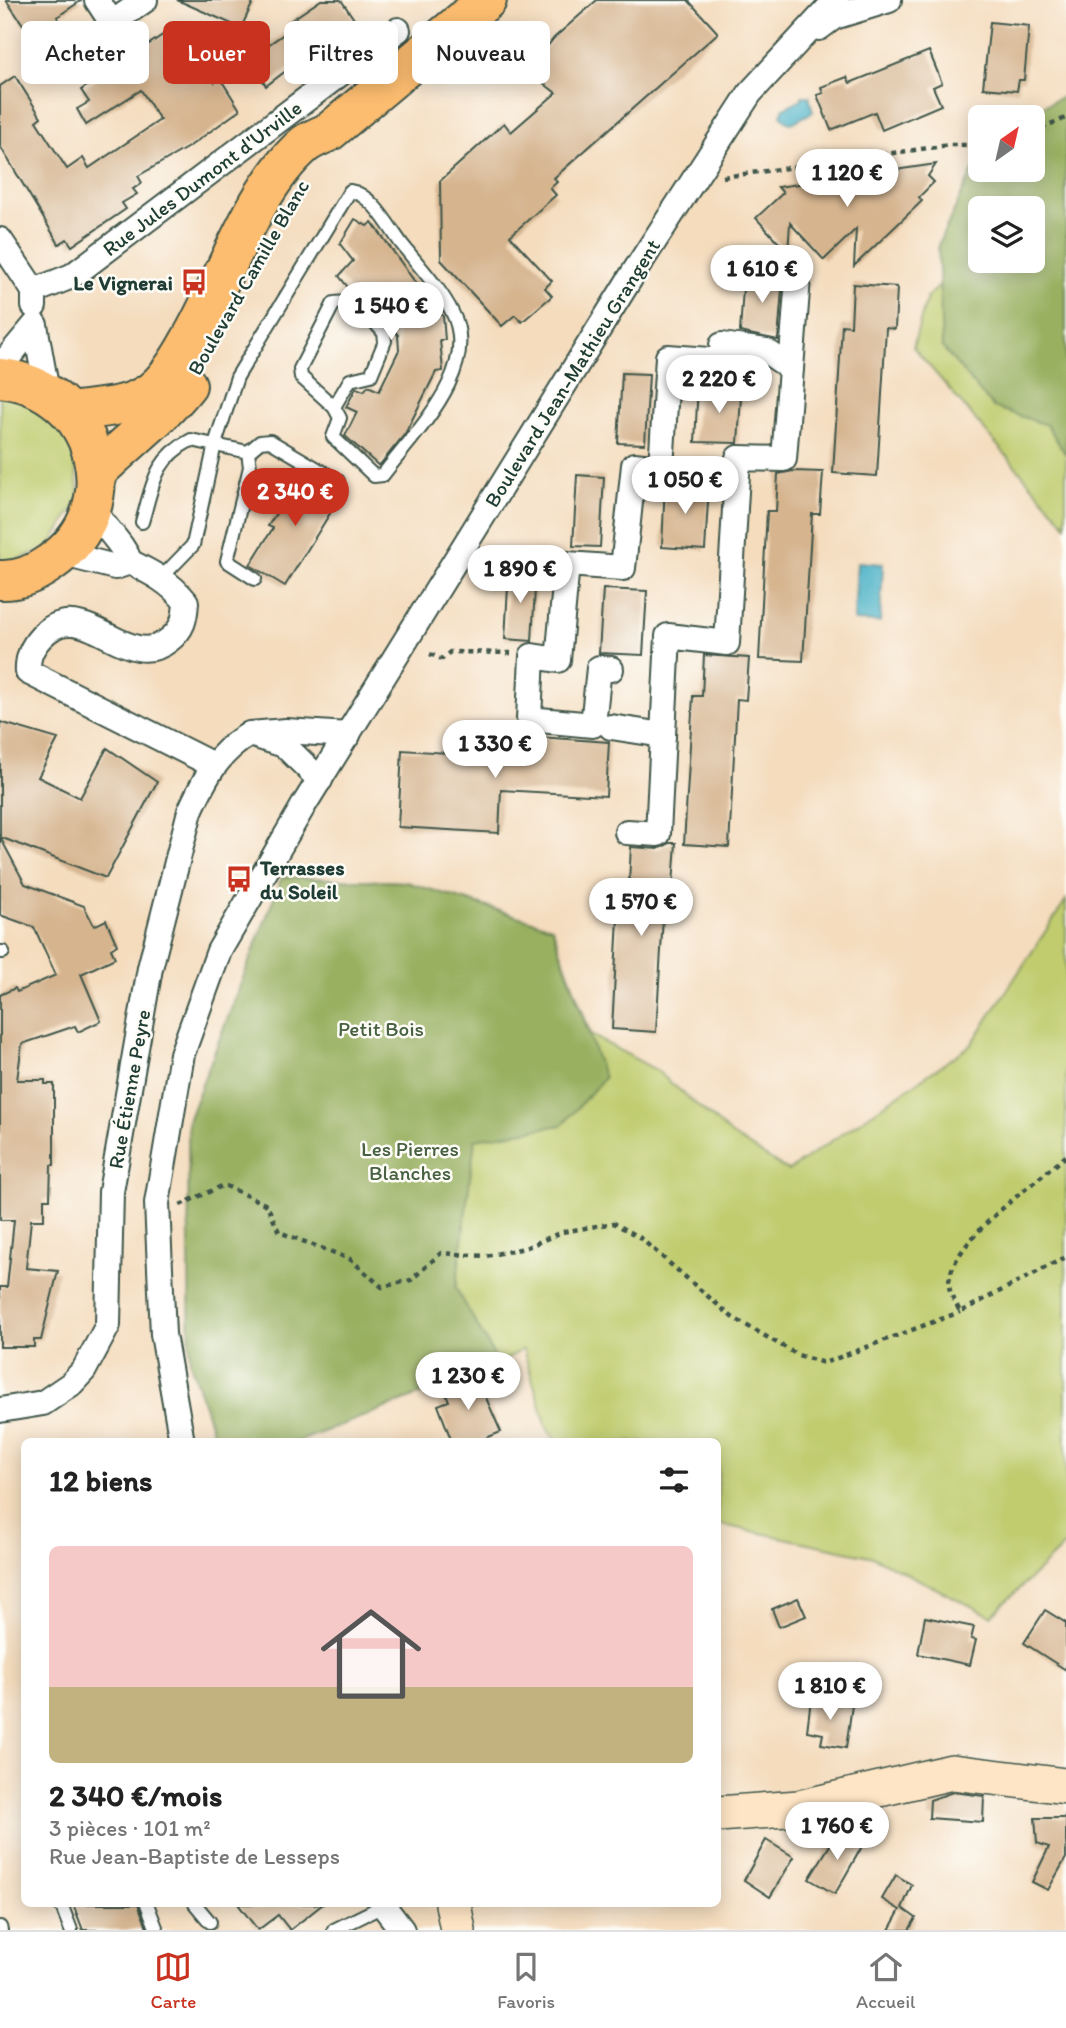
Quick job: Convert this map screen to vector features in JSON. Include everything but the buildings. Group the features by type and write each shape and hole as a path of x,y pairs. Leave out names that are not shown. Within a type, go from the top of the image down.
{"main road":[{"name":"Boulevard Camille Blanc","path":"59,402 118,407 150,392 176,364 196,331 239,238 278,175 306,143 329,132 486,0"},
{"name":"Boulevard Camille Blanc","path":"64,554 81,533 94,490 133,436 170,407 197,372 260,249 297,185 323,155 329,132"},
{"path":"0,378 18,380 59,402 89,440 94,490"},
{"path":"0,580 38,572 64,554"}],"street":[{"path":"97,0 112,23 145,0"},
{"name":"Boulevard Jean-Mathieu Grangent","path":"181,1438 163,1334 158,1216 171,1111 182,1055 197,1006 219,951 320,780 694,179 750,93 782,55 836,0"},
{"name":"Boulevard Jean-Mathieu Grangent","path":"782,55 834,17 889,0"},
{"name":"Rue Jules Dumont d'Urville","path":"34,291 72,276 326,84"},
{"path":"0,240 34,291 35,325 59,402"},
{"path":"627,832 658,834 668,636 727,643 738,458 784,459 798,278"},
{"path":"0,367 35,325"},
{"path":"722,345 766,351 791,368"},
{"path":"611,669 599,668 593,725 528,719 532,656 558,660 567,564 623,568 634,465 661,468 668,356 710,360 710,376 720,377"},
{"path":"94,490 102,524 125,549 130,562 161,578 186,602 184,623 166,643 156,648 132,649 93,627 71,622 46,632 37,642 28,657 28,672 213,765"},
{"path":"64,554 115,567 130,562"},
{"path":"611,727 663,735"},
{"path":"250,734 286,731 348,735"},
{"path":"250,734 284,745 320,780"},
{"name":"Rue Étienne Peyre","path":"0,1410 43,1403 71,1384 84,1370 108,1325 111,1192 145,995 190,811 213,765 250,734"},
{"path":"721,1814 799,1808 952,1772 1066,1786"},
{"path":"385,1907 402,1930"},
{"path":"454,1907 458,1930"}],"lane":[{"path":"161,578 193,545 215,444 237,377 350,191 362,195 422,270 453,313 460,340 452,382 383,475 374,476 333,437 340,418 334,407 301,377 300,369 334,303 344,301 366,312 384,333 384,341 371,374 350,380 334,407"},
{"path":"142,522 159,466 173,449 191,440 248,452"},
{"path":"248,452 260,442 270,441 338,481"},
{"path":"248,452 250,467 228,561 255,579"},
{"path":"62,1907 71,1930"},
{"path":"148,1907 157,1930"},
{"path":"198,1907 210,1922"},
{"path":"334,1930 379,1907"}],"path":[{"path":"1045,126 1066,118"},
{"path":"694,179 950,145 968,145"},
{"path":"430,654 442,659 450,652 507,653"},
{"path":"960,1312 949,1286 959,1253 987,1222 1066,1156"},
{"path":"158,1216 224,1185 267,1205 279,1231 350,1259 382,1287 411,1280 441,1253 486,1256 525,1248 562,1232 614,1223 639,1237 732,1317 798,1355 824,1363 960,1312 1066,1257"}],"green space":[{"path":"1066,95 1066,455 1047,425 993,407 942,347 938,245 968,181 1045,182 1045,105"},
{"path":"1066,192 1066,525 913,347 927,297 968,262 968,273 1045,273 1045,235"},
{"path":"0,393 34,402 73,443 79,499 49,547 0,566"},
{"name":"Les Pierres Blanches","path":"282,877 406,882 552,927 591,1035 656,1070 732,1135 788,1171 971,1045 1066,900 1066,1544 991,1616 874,1557 721,1525 721,1438 554,1438 548,1430 523,1349 499,1364 307,1438 215,1438 190,1362 188,1121"},
{"name":"Petit Bois","path":"282,877 406,882 552,927 604,1078 562,1125 475,1139 456,1288 499,1364 307,1438 215,1438 190,1362 188,1121"}],"water":[{"path":"802,96 809,96 813,112 792,123 787,122 781,115 784,108 802,99"},
{"path":"857,562 883,564 880,622 854,621"}],"place":[{"name":"Le Vignerai","path":"194,282"},
{"name":"Terrasses du Soleil","path":"239,879"}]}
